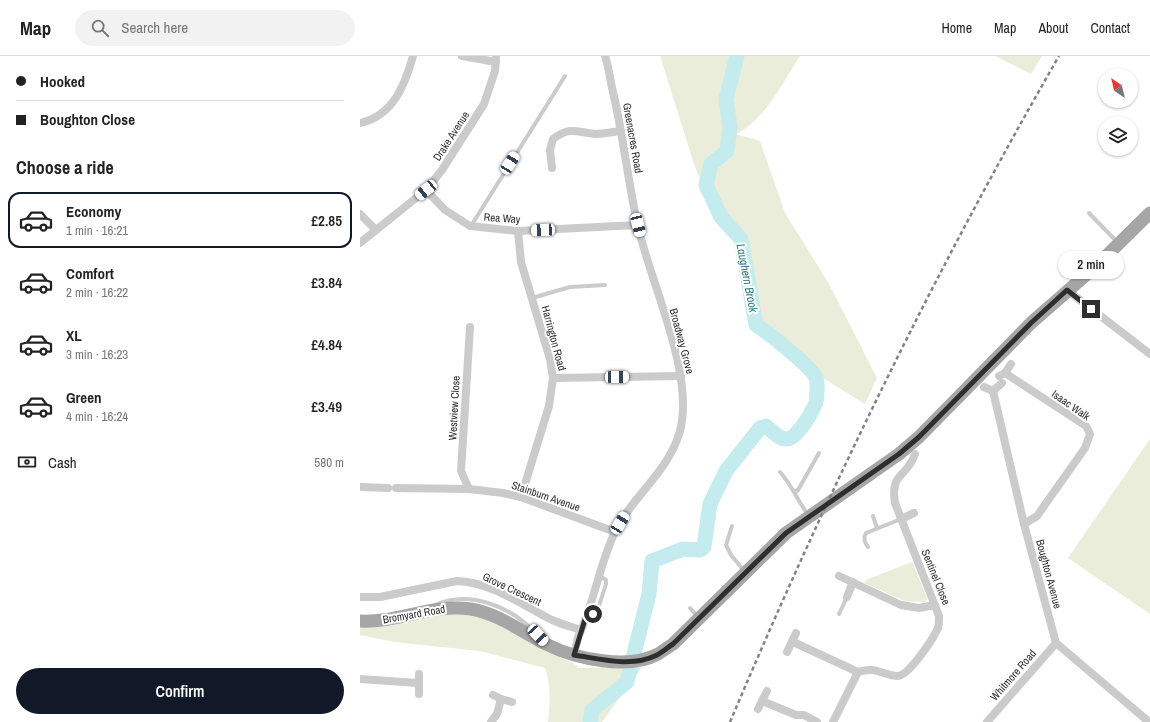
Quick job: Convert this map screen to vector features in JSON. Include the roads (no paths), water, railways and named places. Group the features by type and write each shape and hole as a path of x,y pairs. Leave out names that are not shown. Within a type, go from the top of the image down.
{"main road":[{"name":"Bromyard Road","path":"360,621 374,622 453,608 472,610 504,620 545,643 574,655 620,662 642,660 657,654 673,644 786,533 899,454 914,449 1031,323 1119,244 1150,213"}],"street":[{"path":"360,123 378,116 399,96 406,81 413,56"},
{"path":"462,56 496,59"},
{"name":"Greenacres Road","path":"605,56 621,131 638,225"},
{"name":"Drake Avenue","path":"360,243 426,190 442,170 484,104 495,71 496,59"},
{"path":"552,168 550,150 553,139 562,132 572,130 596,134 621,131"},
{"name":"Rea Way","path":"426,190 445,210 470,226 518,231 638,225"},
{"path":"360,214 376,230"},
{"name":"Broadway Grove","path":"574,655 581,630 615,532 626,515 663,468 680,430 683,392 677,356 645,255 638,225"},
{"name":"Harrington Road","path":"518,231 521,262 550,359 553,378 549,406 521,497"},
{"path":"1067,290 1150,354"},
{"name":"Westview Close","path":"470,327 462,470 470,489"},
{"path":"984,387 993,391 1011,364"},
{"path":"553,378 681,376"},
{"name":"Isaac Walk","path":"1002,377 1086,426 1090,434 1085,448 1037,516 1024,524"},
{"name":"Boughton Avenue","path":"993,391 1024,524 1056,643"},
{"name":"Sentinel Close","path":"858,672 876,670 896,676 902,676 910,670 938,628 939,616 901,519 893,490 895,482 909,466 914,449"},
{"name":"Stainburn Avenue","path":"360,487 470,489 503,492 521,497 615,532"},
{"path":"901,519 914,514"},
{"path":"839,576 900,605 919,608 935,605"},
{"name":"Grove Crescent","path":"360,597 380,597 457,581 469,582 504,595 553,621 581,630"},
{"path":"847,597 853,582"},
{"path":"787,652 796,633"},
{"path":"793,642 858,672 833,722"},
{"path":"1056,643 1148,722"},
{"name":"Whitmore Road","path":"987,722 1056,643"},
{"path":"418,674 419,694"},
{"path":"360,679 418,683"},
{"path":"758,709 766,691"},
{"path":"493,695 501,700 512,702"},
{"path":"492,722 497,714 501,700"},
{"path":"762,701 796,715 804,715 817,722"}],"lane":[{"path":"470,226 565,76"},
{"path":"1089,213 1119,244"},
{"path":"532,298 570,287 605,285"},
{"path":"794,492 798,490 819,453"},
{"path":"780,472 789,481 809,516"},
{"path":"872,516 877,528"},
{"path":"868,547 865,543 864,536 866,532 901,519"},
{"path":"732,526 726,544 731,555 745,572"},
{"path":"839,614 847,597"},
{"path":"690,608 699,618"}],"waterway":[{"name":"Laughern Brook","path":"590,722 592,710 627,682 649,594 652,561 683,549 700,550 704,547 710,504 726,471 760,428 766,426 781,438 790,438 803,426 816,403 817,384 813,373 789,350 756,325 741,239 721,217 706,185 711,164 727,151 730,127 726,99 737,56"}],"railway":[{"path":"730,722 805,552 884,384 969,219 1059,56"}]}
